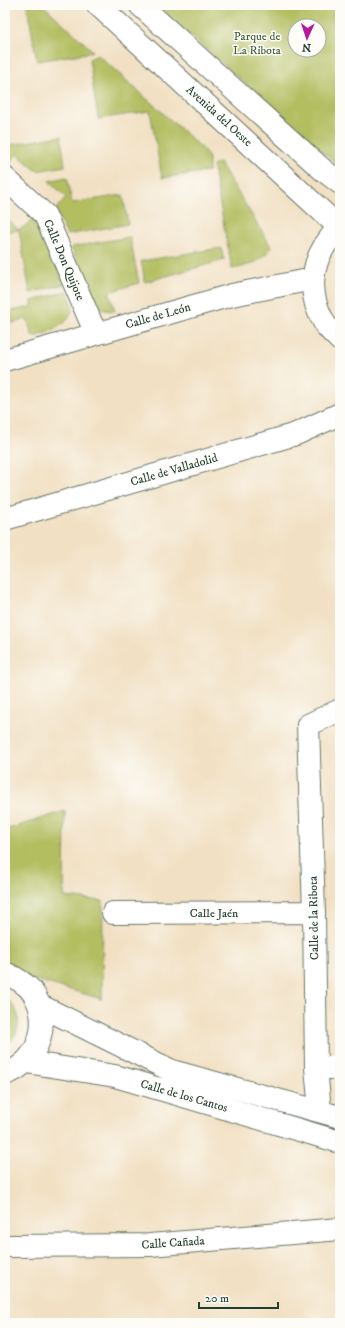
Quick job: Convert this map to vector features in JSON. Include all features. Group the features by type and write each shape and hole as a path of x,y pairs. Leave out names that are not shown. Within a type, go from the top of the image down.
{"street":[{"name":"Avenida del Oeste","path":"98,5 340,227"},
{"path":"140,5 323,170 340,183"},
{"name":"Calle Don Quijote","path":"5,178 45,215 96,334"},
{"path":"340,227 326,242 317,260 313,279 316,303 326,324 340,340"},
{"name":"Calle de León","path":"5,360 232,295 313,279"},
{"name":"Calle de Valladolid","path":"5,519 296,434 340,414"},
{"name":"Calle de la Ribota","path":"330,1114 316,1068 314,912 308,725 340,710"},
{"name":"Calle Jaén","path":"113,913 314,912"},
{"path":"5,973 17,978 30,990 39,1004 42,1020 41,1036 36,1050 26,1062 12,1072 5,1074"},
{"name":"Calle de los Cantos","path":"39,1004 172,1070 330,1114"},
{"name":"Calle de los Cantos","path":"26,1062 115,1076 340,1142"},
{"path":"316,1068 340,1068"},
{"name":"Calle Cañada","path":"5,1246 150,1245 340,1229"}],"green space":[{"path":"27,5 43,5 93,51 37,61"},
{"name":"Parque de La Ribota","path":"156,5 340,5 340,167"},
{"path":"98,55 204,150 209,158 209,171 162,178 150,111 98,119 89,59"},
{"path":"61,136 65,166 37,171 17,154 7,166 5,165 5,150 9,145"},
{"path":"220,163 272,248 254,263 232,269 213,167 215,164"},
{"path":"67,177 72,203 123,195 128,224 67,235 55,210 66,197 49,181"},
{"path":"5,217 19,230 5,232"},
{"path":"36,218 65,284 30,293 19,230"},
{"path":"130,237 139,283 109,292 115,311 103,310 98,306 71,247"},
{"path":"221,248 224,260 145,282 141,261"},
{"path":"67,291 72,304 71,313 64,323 58,327 33,337 27,319 5,325 5,312 32,307 32,301"},
{"path":"65,811 64,897 103,901 102,999 5,971 5,830"},
{"path":"5,998 16,1010 18,1022 15,1035 5,1047"}]}
